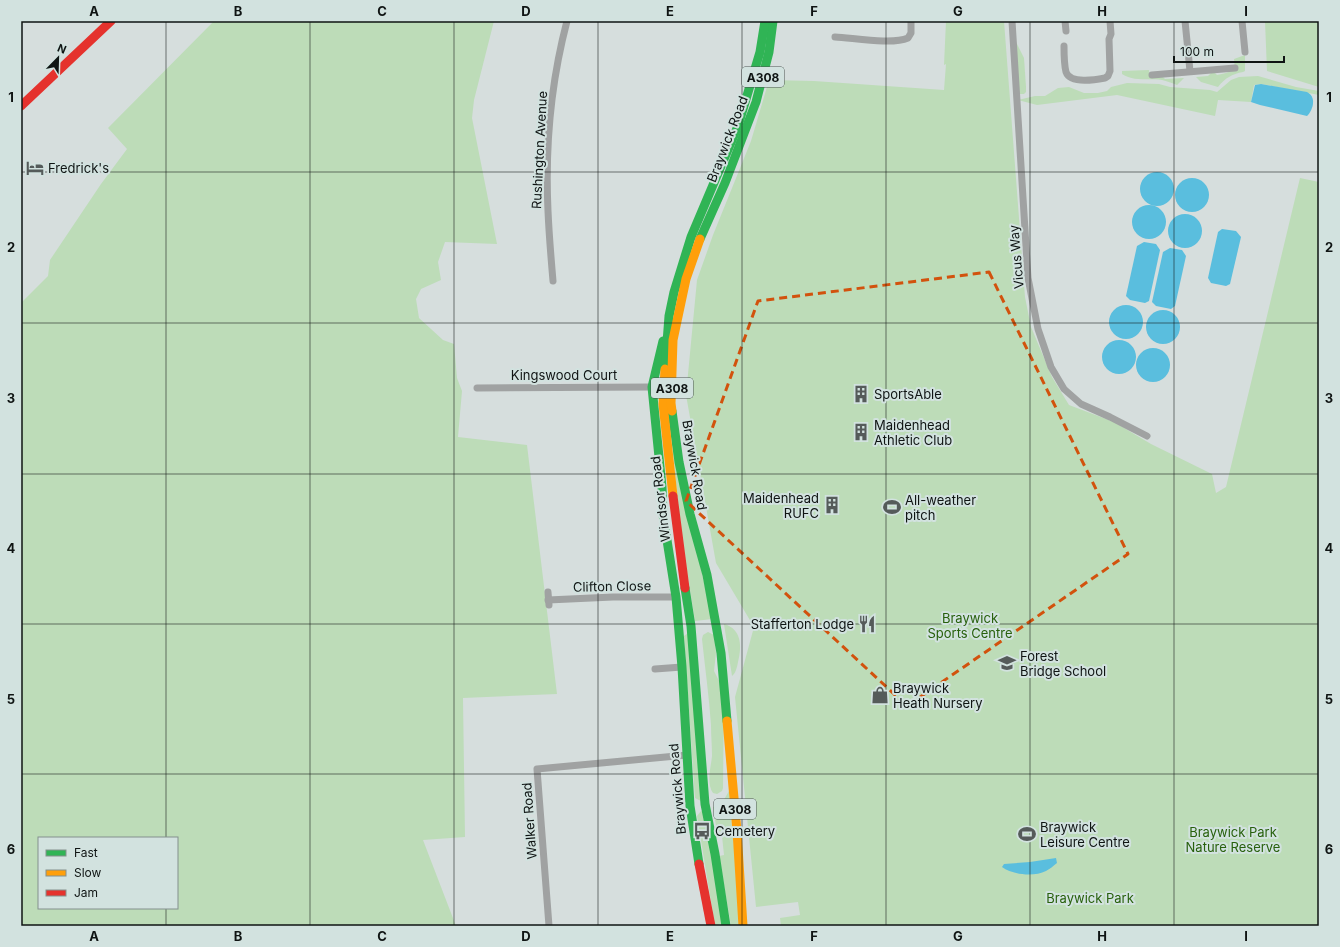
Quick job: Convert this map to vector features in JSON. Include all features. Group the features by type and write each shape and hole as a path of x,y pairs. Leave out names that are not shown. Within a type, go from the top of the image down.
{"main road":[{"path":"21,106 111,21"},
{"name":"Braywick Road","path":"738,126 756,65 765,21"},
{"name":"Braywick Road","path":"743,926 721,653 707,575 690,514 679,462 671,404 674,340 686,279 701,235 725,183 756,102 769,52 774,21"},
{"name":"Windsor Road","path":"726,926 715,854 705,804 691,626 677,533 670,472 664,404 664,380 669,316 674,292 691,237 738,126"},
{"name":"Braywick Road","path":"669,316 652,387 662,487 663,515 676,597 682,667 690,806 697,856 711,926"}],"street":[{"name":"Rushington Avenue","path":"553,281 548,211 548,164 553,92 567,21"},
{"path":"836,37 889,41 903,40 908,38 911,32 911,21"},
{"name":"Vicus Way","path":"1012,21 1028,278 1038,329 1051,367 1064,389 1081,404 1146,436"},
{"path":"1065,21 1066,31"},
{"path":"1064,46 1066,72 1072,78 1078,80 1103,78 1109,74 1109,39 1111,34 1110,21"},
{"path":"1185,21 1190,71"},
{"path":"1242,21 1244,52"},
{"path":"1152,74 1235,68"},
{"name":"Kingswood Court","path":"477,388 652,387"},
{"name":"Clifton Close","path":"548,599 676,597"},
{"path":"655,669 682,667"},
{"name":"Walker Road","path":"549,926 537,770 687,755"}],"highlighted area":[{"path":"989,272 1128,554 907,706 686,501 758,301"}],"green space":[{"path":"214,21 494,21 474,100 472,118 497,244 445,242 438,262 441,280 421,289 416,299 419,318 443,340 454,344 457,378 462,391 458,437 527,445 557,694 463,698 465,837 423,840 456,926 21,926 21,303 48,276 50,260 101,184 127,149 108,128"},
{"name":"Braywick Sports Centre","path":"946,21 1004,21 1025,297 1031,327 1052,377 1069,405 1114,422 1151,444 1212,474 1216,493 1226,487 1300,178 1319,182 1319,926 781,926 780,918 800,915 798,902 756,907 735,697 754,627 716,563 686,395 697,280 713,235 751,141 769,80 814,81 944,90 946,64 944,65"},
{"path":"1265,21 1319,21 1319,87 1267,71"},
{"path":"1016,42 1024,58 1026,92 1024,94 1017,94"},
{"path":"1245,55 1245,71 1229,77 1218,87 1201,82 1196,77 1208,76 1211,73 1219,75 1235,70 1234,59"},
{"path":"1149,70 1150,78 1162,76 1165,79 1184,78 1177,85 1168,81 1157,79 1131,78 1122,74 1122,71"},
{"path":"1258,76 1296,87 1319,91 1319,95 1261,84 1254,85 1251,102 1218,100 1215,116 1117,95 1037,105 1018,100 1035,96 1045,96 1058,88 1069,87 1084,93 1098,93 1107,91 1111,87 1127,83 1159,84 1170,87 1210,90 1217,92 1231,80 1239,77"},
{"path":"670,425 712,619 695,621 682,540"},
{"path":"724,624 730,626 734,630 739,639 740,645 736,670 732,676"},
{"path":"708,632 714,635 716,653 714,671 724,691 723,788 722,791 717,794 713,793 709,780 712,756 711,725 702,639 703,635"},
{"path":"688,633 701,801 695,798 684,636"},
{"path":"729,791 732,829 717,832 713,807 722,803"},
{"path":"701,811 707,813 722,926 715,926 697,816"},
{"path":"733,834 740,926 731,926 719,856 724,855 722,836"}],"water":[{"path":"1261,84 1307,92 1313,100 1311,110 1307,116 1251,102 1255,85"},
{"path":"1157,172 1169,177 1174,189 1169,201 1157,206 1145,201 1140,189 1145,177"},
{"path":"1192,178 1204,183 1209,195 1204,207 1192,212 1180,207 1175,195 1180,183"},
{"path":"1149,205 1161,210 1166,222 1161,234 1149,239 1137,234 1132,222 1137,210"},
{"path":"1185,214 1197,219 1202,231 1197,243 1185,248 1173,243 1168,231 1173,219"},
{"path":"1222,229 1236,231 1241,237 1230,284 1226,286 1211,283 1208,278 1218,232"},
{"path":"1144,242 1156,244 1160,250 1149,301 1145,303 1130,300 1126,296 1137,246"},
{"path":"1170,248 1182,250 1186,256 1175,306 1171,309 1156,306 1152,302 1163,252"},
{"path":"1126,305 1138,310 1143,322 1138,334 1126,339 1114,334 1109,322 1114,310"},
{"path":"1163,310 1175,315 1180,327 1175,339 1163,344 1151,339 1146,327 1151,315"},
{"path":"1119,340 1131,345 1136,357 1131,369 1119,374 1107,369 1102,357 1107,345"},
{"path":"1153,348 1165,353 1170,365 1165,377 1153,382 1141,377 1136,365 1141,353"},
{"path":"1056,858 1057,863 1052,867 1046,871 1036,874 1012,872 1002,867 1004,864"}],"traffic: fast":[{"path":"665,369 669,316 674,292 691,237 738,126 760,52 765,21"},
{"path":"700,239 725,183 756,102 769,52 773,21"},
{"path":"663,341 652,387 662,487 663,515 676,597 682,667 690,806 699,864"},
{"path":"672,411 679,462 690,514 707,575 721,653 727,721"},
{"path":"685,588 691,626 705,804 715,854 726,926"}],"traffic: slow":[{"path":"672,411 673,340 686,279 700,239"},
{"path":"665,369 663,404 673,496"},
{"path":"727,721 737,831 743,926"}],"traffic: jam":[{"path":"21,106 111,21"},
{"path":"673,496 685,588"},
{"path":"699,864 711,926"}],"place":[{"name":"Fredrick's","path":"35,168"},
{"name":"SportsAble","path":"861,394"},
{"name":"Maidenhead Athletic Club","path":"861,432"},
{"name":"Maidenhead RUFC","path":"832,505"},
{"name":"All-weather pitch","path":"892,507"},
{"name":"Stafferton Lodge","path":"867,624"},
{"name":"Forest Bridge School","path":"1007,663"},
{"name":"Braywick Heath Nursery","path":"880,695"},
{"name":"Cemetery","path":"702,831"},
{"name":"Braywick Leisure Centre","path":"1027,834"}],"park label":[{"name":"Braywick Park Nature Reserve","path":"1233,840"},
{"name":"Braywick Park","path":"1090,898"}]}
